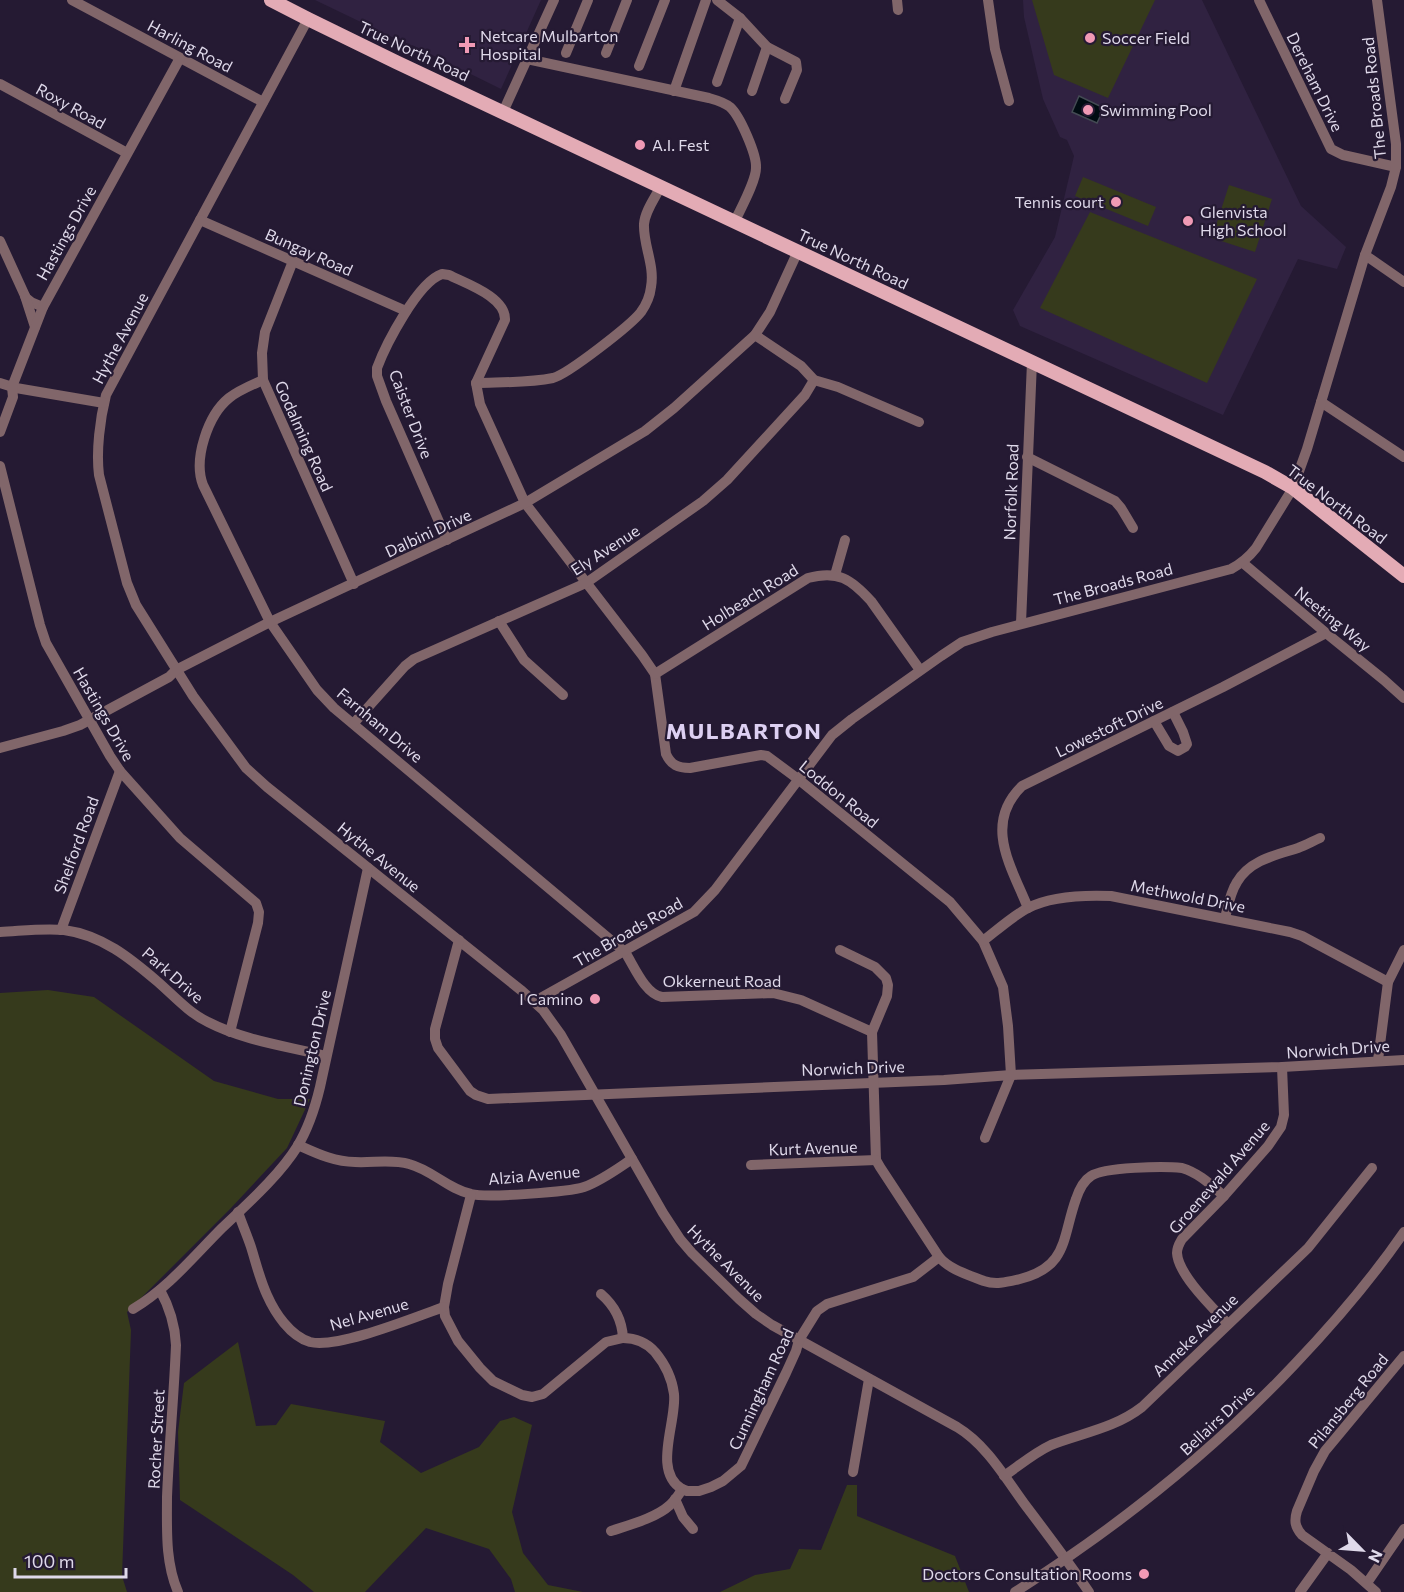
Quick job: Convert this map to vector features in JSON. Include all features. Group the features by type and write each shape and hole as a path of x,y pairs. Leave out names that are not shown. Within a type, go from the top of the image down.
{"main road":[{"name":"True North Road","path":"271,0 503,112 1236,457 1293,488 1404,576"}],"street":[{"name":"Harling Road","path":"72,0 263,102"},
{"path":"503,112 554,0"},
{"path":"566,52 588,0"},
{"path":"606,53 627,0"},
{"path":"639,66 665,0"},
{"path":"674,91 706,0"},
{"path":"717,0 740,18 767,47 793,60 797,66 785,99"},
{"path":"988,0 995,49 1009,101"},
{"name":"Dereham Drive","path":"1259,0 1331,149 1343,155 1396,166"},
{"name":"The Broads Road","path":"535,1001 694,912 716,890 832,735 962,642 1021,623 1231,569 1243,563 1256,548 1293,488 1365,255 1391,187 1396,166 1396,144 1377,0"},
{"path":"717,82 740,18"},
{"name":"Hythe Avenue","path":"308,19 109,388 104,403 97,465 131,595 193,696 246,768 535,1001 543,1010 561,1035 672,1227 692,1253 756,1314 799,1341 962,1430 978,1443 1066,1557 1089,1592"},
{"path":"752,91 767,47"},
{"name":"Hastings Drive","path":"0,432 13,398 12,387 43,308 180,58"},
{"path":"527,59 722,102 731,107 752,148 756,167 754,178 735,221"},
{"name":"Roxy Road","path":"0,84 127,153"},
{"path":"476,383 556,377 574,366 640,314 647,303 653,273 645,234 645,218 661,186"},
{"name":"Bungay Road","path":"200,220 406,311"},
{"path":"0,241 25,296 35,327"},
{"name":"Dalbini Drive","path":"0,748 63,731 89,720 168,677 176,670 270,622 525,503 652,426 755,335 770,312 798,251"},
{"path":"1365,255 1404,282"},
{"name":"Godalming Road","path":"293,261 265,332 262,353 263,380 354,584"},
{"name":"Caister Drive","path":"447,540 377,376 380,360 406,311 426,285 438,275 449,275 492,297 502,306 505,313 505,320 476,383"},
{"path":"25,296 43,308"},
{"path":"755,335 801,366 814,380 838,387 919,422"},
{"name":"Norfolk Road","path":"1021,623 1032,362"},
{"name":"Farnham Drive","path":"263,380 230,396 221,406 205,437 199,468 203,485 270,622 317,690 334,708 625,952"},
{"name":"Ely Avenue","path":"354,723 414,659 586,583 703,501 805,395 814,380"},
{"path":"0,383 104,403"},
{"name":"Loddon Road","path":"476,383 480,404 525,503 655,674 666,754 670,761 676,766 690,768 761,755 774,760 950,902 983,941 1003,987 1011,1075 985,1138"},
{"path":"1321,402 1404,457"},
{"path":"1027,457 1115,501 1133,528"},
{"name":"Hastings Drive","path":"0,466 39,625 50,650 89,720 120,771 190,848 256,903 259,912 258,923 230,1032"},
{"path":"845,540 835,575 852,583 871,601 920,670"},
{"name":"Neeting Way","path":"1243,563 1404,698"},
{"name":"Holbeach Road","path":"655,674 808,578 827,574 835,575"},
{"path":"498,621 524,660 563,695"},
{"name":"Lowestoft Drive","path":"1028,908 1001,837 1006,806 1022,786 1326,633"},
{"path":"1155,721 1169,746 1178,751 1182,750 1187,744 1186,739 1173,712"},
{"name":"Shelford Road","path":"62,930 120,771"},
{"path":"1225,918 1233,888 1249,868 1275,855 1320,838"},
{"name":"Donington Drive","path":"133,1309 160,1290 278,1172 298,1145 316,1106 368,867"},
{"name":"Methwold Drive","path":"983,941 1028,908 1070,897 1111,896 1225,918 1302,936 1388,982"},
{"name":"Park Drive","path":"0,932 62,930 83,934 114,947 128,957 194,1014 230,1032 326,1056"},
{"name":"Norwich Drive","path":"459,940 435,1037 436,1045 468,1088 476,1095 490,1099 1404,1060"},
{"path":"840,950 875,967 886,978 887,996 872,1032 876,1160 939,1257 947,1265 994,1283 1024,1278 1043,1270 1061,1251 1080,1189 1089,1177 1100,1172 1182,1168 1206,1180 1224,1196"},
{"path":"1378,1060 1388,982 1404,950"},
{"name":"Okkerneut Road","path":"625,952 650,992 658,997 782,994 801,1000 872,1032"},
{"name":"Groenewald Avenue","path":"1228,1324 1192,1283 1181,1266 1177,1254 1182,1239 1224,1196 1268,1146 1281,1127 1284,1115 1282,1067"},
{"name":"Alzia Avenue","path":"298,1145 336,1160 411,1164 471,1195 579,1188 598,1181 632,1160"},
{"name":"Kurt Avenue","path":"751,1165 876,1160"},
{"name":"Anneke Avenue","path":"1004,1476 1048,1447 1108,1426 1134,1413 1308,1248 1372,1168"},
{"path":"471,1195 448,1284 444,1306 445,1316 458,1341 493,1381 522,1395 543,1394 606,1342 623,1338 639,1340 648,1345 666,1368 674,1394 667,1457 668,1470 672,1481 682,1489 669,1506 659,1512 642,1521 611,1531"},
{"name":"Nel Avenue","path":"238,1212 259,1274 273,1305 287,1326 309,1341 321,1343 353,1337 444,1306"},
{"name":"Bellairs Drive","path":"1015,1592 1131,1512 1187,1468 1268,1392 1323,1334 1368,1283 1404,1232"},
{"name":"Cunningham Road","path":"682,1489 699,1491 711,1487 723,1481 741,1466 799,1341 818,1311 827,1304 913,1277 939,1257"},
{"name":"Rocher Street","path":"160,1290 176,1328 166,1536 172,1578 178,1592"},
{"path":"601,1294 609,1301 620,1319 623,1338"},
{"name":"Pilansberg Road","path":"1376,1592 1328,1553 1304,1537 1295,1523 1297,1511 1325,1451 1404,1356"},
{"path":"853,1472 869,1379"},
{"path":"675,1499 683,1517 693,1529"},
{"path":"1367,1583 1404,1529"},
{"path":"1300,1592 1328,1553"}],"shaded area":[{"name":"Netcare Mulbarton Hospital","path":"315,0 541,0 501,89 411,46 399,36 394,38"},
{"name":"Glenvista High School","path":"1023,0 1202,0 1301,206 1346,247 1337,269 1298,259 1223,415 1020,326 1013,310 1055,237 1074,156 1067,140 1060,137 1043,99 1024,17"},
{"name":"Swimming Pool","path":"1079,96 1104,108 1097,123 1072,112"}],"green space":[{"name":"Soccer Field","path":"1032,0 1155,0 1108,98 1054,75"},
{"name":"Tennis court","path":"1083,177 1156,207 1148,226 1075,196"},
{"path":"1229,185 1272,199 1255,252 1212,238"},
{"path":"1090,212 1257,279 1207,383 1040,308"},
{"path":"48,990 94,997 214,1081 278,1099 310,1099 287,1148 231,1208 127,1312 131,1330 122,1576 127,1592 0,1592 0,993"},
{"path":"238,1342 256,1426 276,1425 291,1404 385,1421 380,1442 421,1473 479,1447 500,1421 514,1417 532,1425 512,1512 523,1553 548,1585 583,1592 515,1592 511,1579 489,1549 426,1528 365,1592 314,1592 293,1575 180,1500 178,1432 184,1383"},
{"path":"847,1485 857,1485 857,1516 955,1556 969,1592 720,1592 755,1575 790,1569 799,1549 821,1550"}],"place":[{"name":"Soccer Field","path":"1090,38"},
{"name":"Netcare Mulbarton Hospital","path":"467,45"},
{"name":"Swimming Pool","path":"1088,110"},
{"name":"A.I. Fest","path":"640,145"},
{"name":"Tennis court","path":"1116,202"},
{"name":"Glenvista High School","path":"1188,221"},
{"name":"I Camino","path":"595,999"},
{"name":"Doctors Consultation Rooms","path":"1144,1574"}],"district":[{"name":"MULBARTON","path":"744,731"}]}
